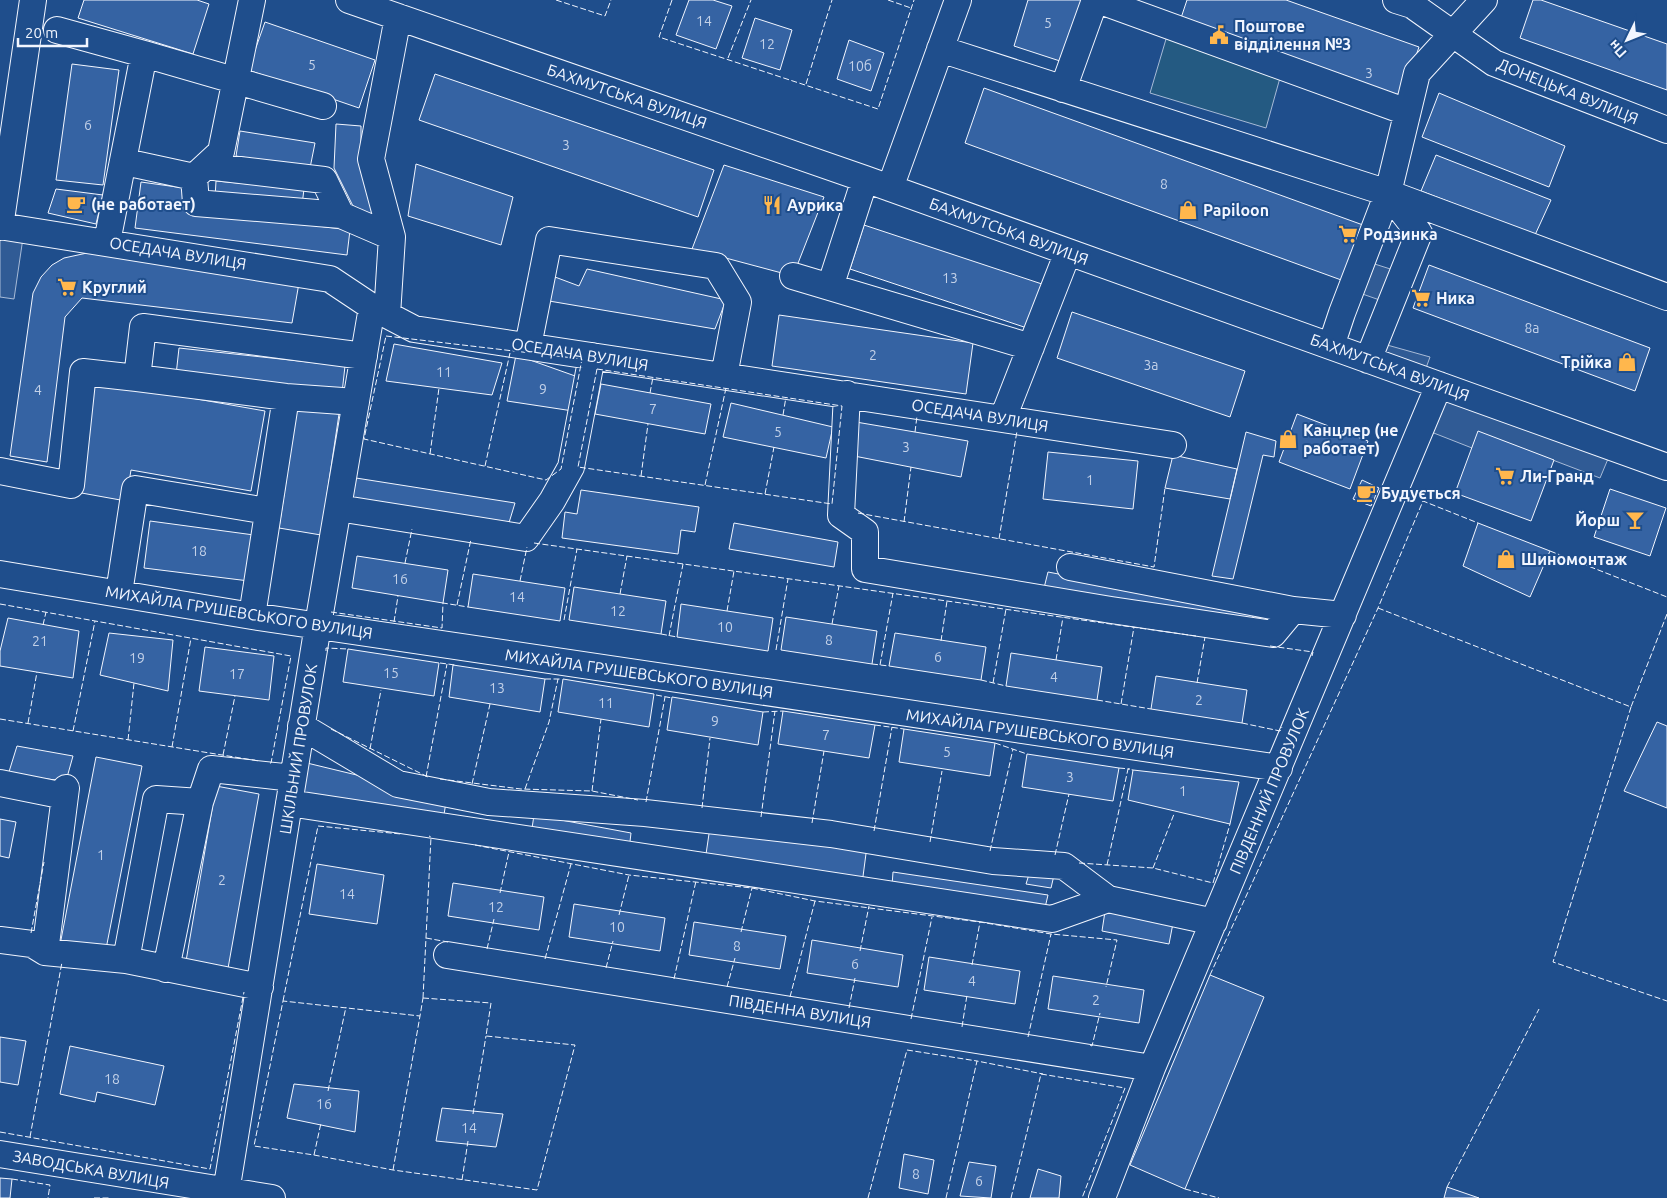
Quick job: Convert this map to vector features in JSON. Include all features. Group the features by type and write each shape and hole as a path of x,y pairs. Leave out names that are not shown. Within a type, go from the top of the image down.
{"street":[{"path":"0,226 33,0"},
{"path":"252,0 221,152 200,172 196,203 341,215 392,237"},
{"name":"БАХМУТСЬКА ВУЛИЦЯ","path":"349,0 890,188 1368,360 1666,464"},
{"path":"890,188 958,0"},
{"path":"1063,89 1097,0 1407,112"},
{"name":"ДОНЕЦЬКА ВУЛИЦЯ","path":"1396,0 1412,5 1494,62 1667,130"},
{"path":"1332,346 1342,313 1388,193 1417,73 1484,0"},
{"name":"ШКІЛЬНИЙ ПРОВУЛОК","path":"226,1192 301,726 356,402 364,356 379,311 392,237 372,159 398,17"},
{"path":"57,30 323,106"},
{"path":"940,49 1388,193 1667,297"},
{"path":"108,242 144,54"},
{"path":"124,162 200,172 324,180 341,215"},
{"path":"830,287 865,180"},
{"path":"1368,360 1419,233 1388,193"},
{"name":"ОСЕДАЧА ВУЛИЦЯ","path":"0,226 330,278 379,311 414,329 1173,445"},
{"path":"528,346 549,240 716,266 738,302 724,376"},
{"path":"1003,418 1068,252"},
{"path":"793,276 1031,348"},
{"path":"137,378 143,327 364,356"},
{"path":"338,508 526,538 552,501 571,467 592,356"},
{"path":"0,471 71,485 83,372 286,397 356,402"},
{"name":"ПІВДЕННИЙ ПРОВУЛОК","path":"1102,1198 1152,1068 1439,385"},
{"path":"847,394 840,515 865,532 865,569 1111,610 1272,634 1293,610"},
{"path":"252,616 286,397"},
{"path":"119,593 135,489 268,511"},
{"path":"1070,567 1293,610 1343,615"},
{"name":"МИХАЙЛА ГРУШЕВСЬКОГО ВУЛИЦЯ","path":"0,574 252,616 1279,768"},
{"path":"301,726 398,784 489,802 694,819 831,834 993,861 1064,866 1108,899 1214,922"},
{"path":"166,969 200,802 211,769 293,778"},
{"path":"0,783 66,792 45,952"},
{"path":"126,960 156,799 200,802"},
{"path":"289,803 1052,919 1108,899"},
{"path":"513,838 521,804"},
{"path":"0,940 32,944 45,952 126,960 260,987"},
{"name":"ПІВДЕННА ВУЛИЦЯ","path":"448,955 1152,1068"},
{"name":"ЗАВОДСЬКА ВУЛИЦЯ","path":"0,1154 272,1198"}],"shaded area":[{"path":"1169,29 1283,67 1266,128 1150,93"},
{"path":"0,226 24,231 14,299 0,297"},
{"path":"1362,260 1403,273 1391,304 1351,290"},
{"path":"1380,343 1430,357 1422,379 1375,362"},
{"path":"1439,385 1613,447 1600,478 1479,432 1472,448 1421,428"}],"building":[{"path":"84,0 197,0 209,4 193,54 78,18"},
{"path":"689,0 713,0 732,6 716,49 676,35"},
{"path":"1028,0 1082,0 1063,62 1014,46"},
{"path":"1187,0 1286,0 1419,47 1401,99 1180,21"},
{"path":"1533,0 1541,0 1667,44 1667,90 1520,38"},
{"path":"755,18 792,30 780,70 742,58"},
{"path":"265,22 375,60 359,108 248,70"},
{"path":"849,40 884,53 871,91 837,79"},
{"path":"72,64 119,70 103,185 56,180"},
{"path":"435,74 714,170 698,217 419,120"},
{"path":"984,88 1363,225 1344,281 965,143"},
{"path":"1439,93 1565,146 1549,187 1422,137"},
{"path":"336,124 361,126 361,167 373,217 353,206 334,168"},
{"path":"240,131 315,143 310,168 236,156"},
{"path":"1436,155 1551,200 1535,235 1421,191"},
{"path":"416,164 513,197 501,245 408,216"},
{"name":"Аурика","path":"724,165 824,197 793,276 692,249"},
{"path":"216,181 304,189 302,205 215,198"},
{"path":"141,182 184,188 182,209 350,230 347,255 135,228"},
{"name":"(не работает)","path":"56,189 103,195 96,224 48,213"},
{"path":"864,225 1051,287 1036,331 850,269"},
{"path":"87,253 299,283 292,323 82,298 65,317 47,462 10,456 33,293 41,277 52,265 64,258"},
{"path":"1429,265 1650,348 1635,391 1413,308"},
{"path":"587,269 726,300 715,329 549,301 555,277 579,286"},
{"path":"1072,312 1245,371 1230,417 1057,358"},
{"path":"779,315 973,343 966,394 772,366"},
{"path":"394,344 502,363 492,395 386,381"},
{"path":"179,348 345,366 342,393 176,375"},
{"path":"516,355 578,377 573,411 507,401"},
{"path":"95,381 265,411 251,491 131,470 126,501 76,492"},
{"path":"601,384 711,404 705,434 595,414"},
{"path":"731,403 833,427 826,458 723,437"},
{"path":"297,408 339,414 321,535 279,528"},
{"path":"1297,414 1368,441 1350,489 1279,462"},
{"path":"850,421 968,441 961,477 844,454"},
{"name":"Ли-Гранд","path":"1478,431 1554,460 1531,521 1455,493"},
{"path":"1246,432 1276,441 1274,457 1263,455 1233,579 1212,576"},
{"path":"1048,452 1138,461 1133,509 1043,499"},
{"path":"1173,455 1237,469 1230,499 1165,488"},
{"path":"356,478 515,503 508,526 352,501"},
{"name":"Будується","path":"1362,480 1379,488 1371,506 1353,499"},
{"path":"1610,489 1666,508 1650,556 1594,537"},
{"path":"581,490 699,507 695,532 681,530 678,554 562,538 565,512 577,514"},
{"path":"150,521 254,535 249,581 144,568"},
{"path":"734,523 838,542 834,567 729,549"},
{"name":"Шиномонтаж","path":"1478,523 1550,551 1530,597 1463,566"},
{"path":"357,556 448,570 443,603 352,588"},
{"path":"1048,572 1254,611 1251,626 1043,592"},
{"path":"473,574 565,588 560,621 468,607"},
{"path":"574,587 666,601 661,634 569,620"},
{"path":"681,604 773,618 768,651 677,637"},
{"path":"786,617 877,631 872,664 781,650"},
{"path":"8,618 79,631 73,678 0,666 0,651"},
{"path":"109,633 173,640 168,691 100,675"},
{"path":"895,633 986,647 981,680 889,666"},
{"path":"205,647 274,656 269,700 199,691"},
{"path":"348,649 439,663 434,696 343,682"},
{"path":"1011,653 1102,667 1097,700 1006,686"},
{"path":"453,665 545,679 540,712 449,697"},
{"path":"1156,676 1247,690 1242,723 1151,709"},
{"path":"563,679 654,694 649,727 558,712"},
{"path":"672,697 763,712 758,745 667,730"},
{"path":"783,711 875,725 869,758 778,744"},
{"path":"1657,722 1667,726 1667,808 1624,791"},
{"path":"904,729 995,743 990,776 899,762"},
{"path":"17,746 73,756 66,781 8,775"},
{"path":"1027,754 1119,768 1113,801 1022,787"},
{"path":"96,757 142,766 105,954 60,945"},
{"path":"307,763 369,778 446,802 443,821 303,792"},
{"path":"1133,770 1239,782 1230,824 1128,800"},
{"path":"216,786 259,794 227,974 185,967"},
{"path":"534,815 631,833 629,850 531,835"},
{"path":"0,819 16,822 9,858 0,856"},
{"path":"710,827 867,846 862,884 705,861"},
{"path":"317,864 384,875 377,924 309,914"},
{"path":"1031,868 1055,871 1051,888 1026,884"},
{"path":"893,872 1048,895 1044,912 892,886"},
{"path":"453,883 544,897 539,930 448,916"},
{"path":"574,904 665,918 660,951 569,937"},
{"path":"1106,905 1174,918 1169,944 1102,931"},
{"path":"694,922 786,936 780,969 689,955"},
{"path":"812,940 903,955 898,987 807,973"},
{"path":"929,957 1020,971 1015,1004 924,990"},
{"path":"1210,975 1264,997 1185,1189 1130,1165"},
{"path":"1053,976 1144,990 1139,1023 1048,1009"},
{"path":"0,1037 26,1041 18,1085 0,1082"},
{"path":"70,1046 164,1066 155,1105 97,1092 95,1102 60,1094"},
{"path":"294,1084 359,1091 355,1132 287,1118"},
{"path":"442,1108 503,1114 496,1147 436,1141"},
{"path":"904,1154 934,1160 928,1194 899,1188"},
{"path":"969,1162 996,1166 991,1198 960,1196"},
{"path":"1038,1169 1061,1176 1059,1198 1030,1198"},
{"path":"0,1178 12,1179 10,1198 0,1198"},
{"path":"1447,1187 1479,1198 1444,1198"}],"fence":[{"path":"556,0 605,16 611,0"},
{"path":"672,0 659,37 878,109 914,0"},
{"path":"728,58 751,0"},
{"path":"806,84 832,0"},
{"path":"888,0 911,8"},
{"path":"386,336 582,359 561,469 546,480 364,439 386,336"},
{"path":"485,466 510,353"},
{"path":"597,369 842,406 832,504 578,467 597,369"},
{"path":"650,393 653,377"},
{"path":"430,454 439,388"},
{"path":"705,485 726,388"},
{"path":"783,415 786,397"},
{"path":"915,432 917,416"},
{"path":"641,476 648,424"},
{"path":"999,539 1017,431"},
{"path":"765,494 774,447"},
{"path":"904,522 911,467"},
{"path":"858,513 1154,567 1165,488"},
{"path":"1210,975 1378,608 1423,501 1478,523"},
{"path":"405,563 412,529"},
{"path":"457,605 471,539"},
{"path":"534,543 1196,636"},
{"path":"520,581 527,547"},
{"path":"564,620 577,549"},
{"path":"1550,551 1667,597"},
{"path":"620,594 627,556"},
{"path":"669,636 683,564"},
{"path":"727,611 734,571"},
{"path":"776,650 788,579"},
{"path":"832,624 839,586"},
{"path":"880,665 893,593"},
{"path":"394,622 398,596"},
{"path":"941,641 947,601"},
{"path":"331,612 442,628 443,603 468,607"},
{"path":"0,604 291,656 271,763 269,763"},
{"path":"1378,608 1631,707 1667,614"},
{"path":"993,683 1006,609"},
{"path":"43,625 46,612"},
{"path":"1056,660 1063,617"},
{"path":"73,731 95,621"},
{"path":"1121,704 1134,627"},
{"path":"661,634 677,637"},
{"path":"1197,683 1205,637"},
{"path":"172,747 191,638"},
{"path":"1270,646 1313,652 1312,656"},
{"path":"326,651 326,648 348,649"},
{"path":"440,663 455,665"},
{"path":"426,777 447,664"},
{"path":"872,664 889,666"},
{"path":"28,723 37,672"},
{"path":"545,679 560,679"},
{"path":"525,789 549,722 558,679"},
{"path":"981,680 1006,686"},
{"path":"128,740 134,683"},
{"path":"370,749 381,690"},
{"path":"656,695 672,698"},
{"path":"223,755 235,696"},
{"path":"646,802 665,697"},
{"path":"1097,700 1151,709"},
{"path":"472,784 490,704"},
{"path":"1631,707 1553,962 1667,1001"},
{"path":"761,817 775,711"},
{"path":"763,712 783,711"},
{"path":"0,719 259,761"},
{"path":"592,791 601,719"},
{"path":"1242,723 1280,731 1282,727"},
{"path":"875,725 904,729"},
{"path":"874,831 892,727"},
{"path":"331,729 428,777"},
{"path":"702,808 710,738"},
{"path":"995,743 1027,754"},
{"path":"990,851 1013,749"},
{"path":"812,823 824,751"},
{"path":"1119,768 1130,769"},
{"path":"1107,865 1128,769 1133,770"},
{"path":"930,842 942,771"},
{"path":"440,779 521,789 592,791 638,800"},
{"path":"1055,855 1069,794"},
{"path":"1153,868 1174,814"},
{"path":"1079,863 1153,868 1213,883 1230,824"},
{"path":"283,1001 318,826 401,834"},
{"path":"423,998 431,837 429,836"},
{"path":"475,845 629,875 752,888 815,901 980,922 1051,934 1117,940 1106,987"},
{"path":"500,893 509,852"},
{"path":"31,933 44,862"},
{"path":"545,959 571,864"},
{"path":"619,915 629,875"},
{"path":"674,979 696,881"},
{"path":"741,932 752,888"},
{"path":"790,997 815,901"},
{"path":"860,951 869,906"},
{"path":"911,1019 932,917"},
{"path":"487,949 494,919"},
{"path":"972,965 980,922"},
{"path":"1028,1037 1051,934"},
{"path":"426,938 448,942"},
{"path":"606,968 613,941"},
{"path":"727,987 735,958"},
{"path":"30,1137 62,962"},
{"path":"849,1008 855,978"},
{"path":"0,1132 210,1169 244,992"},
{"path":"962,1027 967,995"},
{"path":"423,998 491,1003 486,1036 575,1045 537,1190 393,1170 254,1146 283,1001 420,1016 423,998"},
{"path":"328,1091 346,1007"},
{"path":"1447,1187 1539,1009"},
{"path":"1090,1045 1092,1046 1100,1013"},
{"path":"393,1170 420,1016"},
{"path":"473,1114 486,1036"},
{"path":"868,1198 907,1050 977,1061"},
{"path":"946,1198 977,1061 1043,1074"},
{"path":"1011,1198 1041,1074 1125,1088 1082,1198"},
{"path":"314,1155 321,1123"},
{"path":"462,1180 468,1141"},
{"path":"12,1179 50,1185 48,1198"},
{"path":"1185,1189 1219,1198"},
{"path":"94,1198 110,1198"}],"place":[{"name":"Поштове відділення №3","path":"1219,35"},
{"name":"(не работает)","path":"76,204"},
{"name":"Аурика","path":"772,205"},
{"name":"Papiloon","path":"1188,210"},
{"name":"Родзинка","path":"1348,234"},
{"name":"Круглий","path":"67,287"},
{"name":"Ника","path":"1421,298"},
{"name":"Трійка","path":"1627,362"},
{"name":"Канцлер (не работает)","path":"1288,439"},
{"name":"Ли-Гранд","path":"1505,476"},
{"name":"Будується","path":"1366,493"},
{"name":"Йорш","path":"1635,520"},
{"name":"Шиномонтаж","path":"1506,559"}]}
